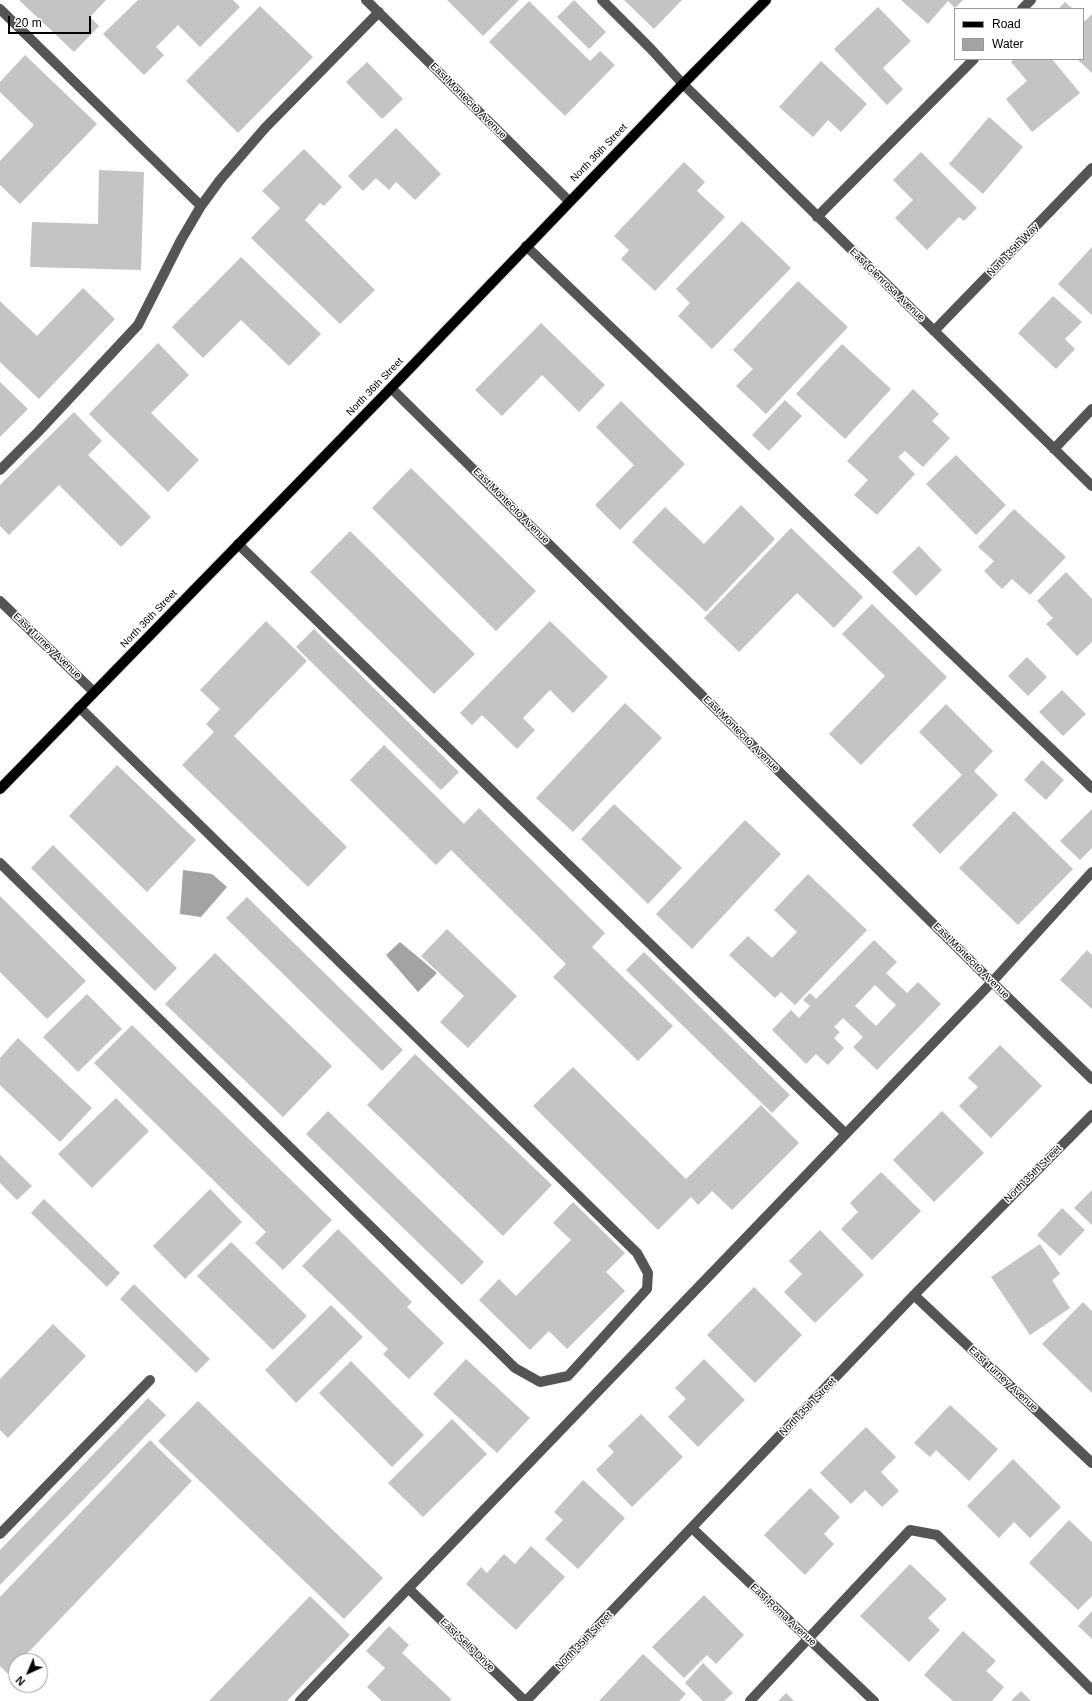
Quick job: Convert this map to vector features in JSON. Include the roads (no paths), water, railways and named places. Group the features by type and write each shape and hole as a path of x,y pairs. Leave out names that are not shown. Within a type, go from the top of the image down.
{"main road":[{"name":"North 36th Street","path":"0,789 391,388 526,246 766,0"}],"street":[{"name":"East Montecito Avenue","path":"366,0 569,202"},
{"name":"East Glenrosa Avenue","path":"602,0 651,49 683,84 817,217 1092,486"},
{"path":"1023,8 1031,0"},
{"path":"0,9 201,206"},
{"path":"0,470 38,432 138,325 181,240 201,206 220,180 265,128 379,12"},
{"path":"817,217 973,60"},
{"name":"North 35th Way","path":"934,331 1092,168"},
{"path":"526,246 1092,788"},
{"name":"East Montecito Avenue","path":"391,388 1092,1079"},
{"path":"1054,449 1092,409"},
{"path":"238,544 846,1134"},
{"name":"East Turney Avenue","path":"0,601 94,692"},
{"path":"0,862 515,1368 540,1382 568,1376 647,1289 648,1273 637,1253 80,707"},
{"path":"300,1701 409,1590 992,982 1092,872"},
{"name":"North 35th Street","path":"526,1701 914,1295 1092,1115"},
{"name":"East Turney Avenue","path":"914,1295 1092,1463"},
{"path":"0,1534 150,1380"},
{"name":"East Roma Avenue","path":"692,1528 874,1701"},
{"path":"750,1701 910,1530 937,1535 1092,1690"},
{"name":"East Sells Drive","path":"409,1590 526,1701"}],"water":[{"path":"183,870 212,874 227,887 201,917 180,914"},
{"path":"400,942 437,973 418,992 386,955"}]}
